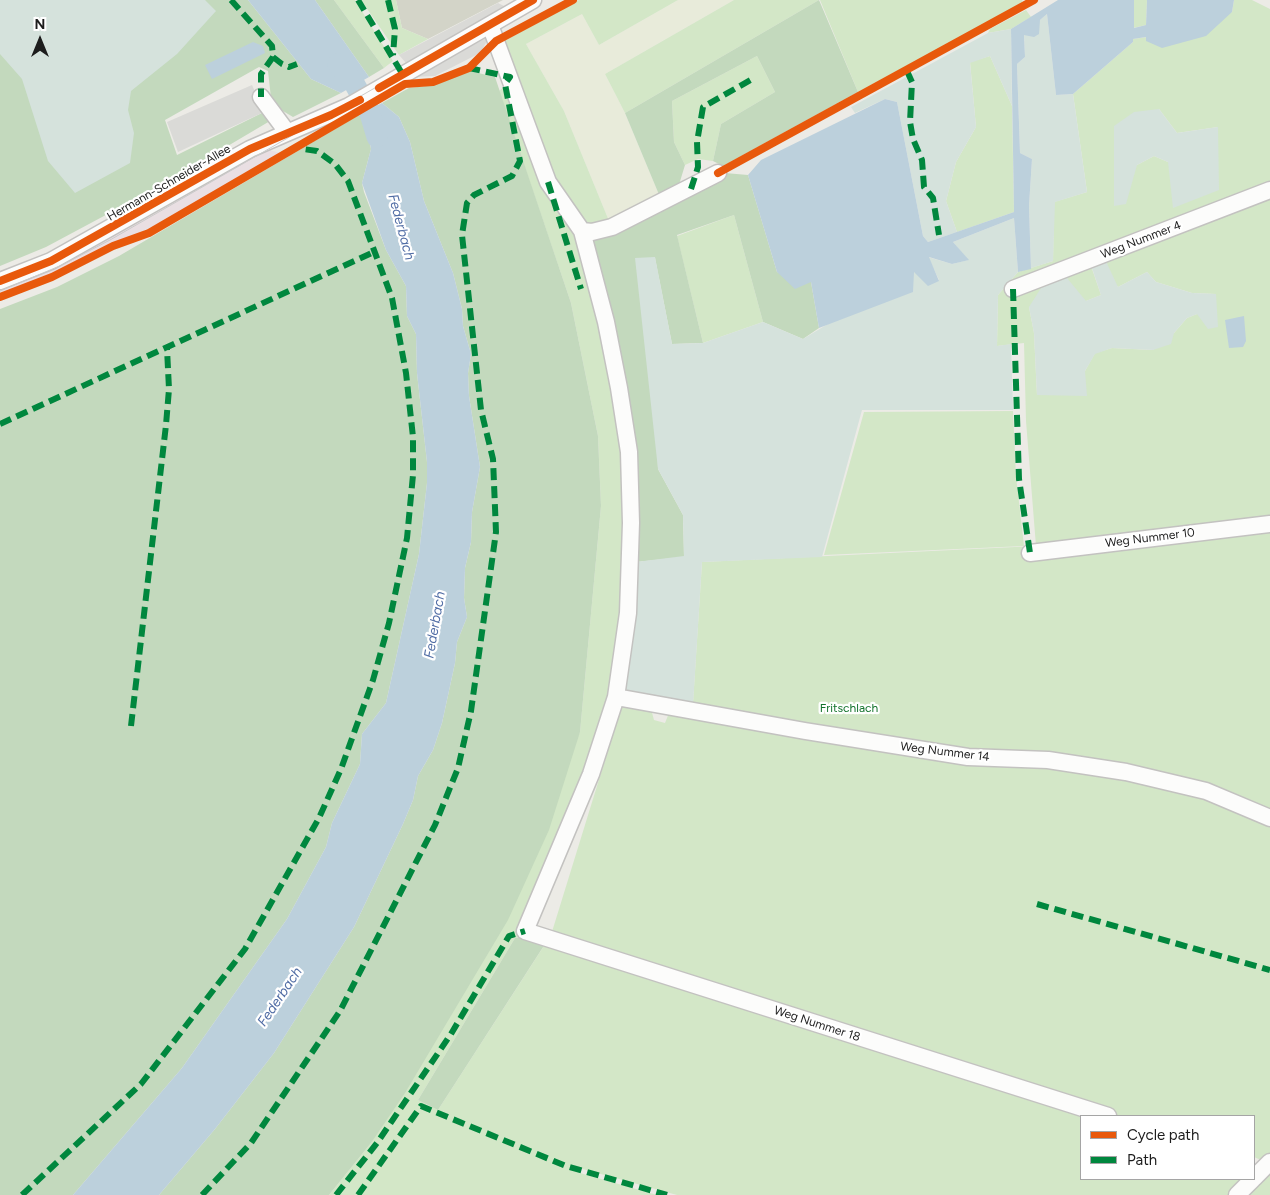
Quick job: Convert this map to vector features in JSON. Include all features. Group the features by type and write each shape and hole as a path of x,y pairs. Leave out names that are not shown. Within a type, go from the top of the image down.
{"street":[{"name":"Hermann-Schneider-Allee","path":"0,281 52,262 250,149 349,106 533,0"},
{"path":"490,25 548,182 582,231 606,322 619,388 629,452 631,523 628,613 616,697"},
{"path":"261,97 287,132"},
{"path":"582,231 592,232 612,227 718,173"},
{"name":"Weg Nummer 4","path":"1013,289 1270,190"},
{"name":"Weg Nummer 10","path":"1030,552 1270,524"},
{"name":"Weg Nummer 14","path":"616,697 805,731 968,757 1048,760 1126,772 1206,791 1270,818"},
{"name":"Weg Nummer 18","path":"616,697 591,774 526,931 1105,1115"},
{"path":"1255,1178 1265,1165"},
{"path":"1237,1195 1253,1180"}],"shaded area":[{"path":"0,0 205,0 216,11 177,54 131,91 128,110 134,133 130,163 75,193 48,161 22,79 0,54"},
{"path":"396,0 503,0 428,39 402,28"},
{"path":"498,3 504,6 406,63 399,55"},
{"path":"1047,14 1056,95 1073,94 1087,192 1055,202 1053,261 1031,268 1029,206 1032,159 1020,153 1017,64 1025,57 1024,34"},
{"path":"1011,29 1012,106 990,56 970,63 976,127 956,162 946,201 957,232 928,242 923,236 897,102 885,99 855,113 851,107 988,33"},
{"path":"490,36 480,53 435,76 411,77"},
{"path":"252,85 264,112 178,152 167,122"},
{"path":"1159,109 1177,133 1218,127 1219,190 1173,208 1168,162 1154,156 1137,165 1126,204 1114,206 1114,126 1134,112"},
{"path":"263,148 280,153 171,218 30,284 0,295 0,286"},
{"path":"1014,218 1018,272 998,295 997,346 1011,344 1013,410 862,410 822,557 702,562 693,705 639,694 625,689 636,562 684,556 683,515 658,469 635,258 655,257 672,344 703,343 763,322 803,339 914,272 939,280 928,257 952,264 968,260 953,242"},
{"path":"1104,257 1118,287 1147,272 1156,282 1192,293 1216,294 1218,327 1208,329 1197,314 1187,318 1174,333 1171,344 1153,350 1112,348 1095,354 1085,371 1087,396 1037,395 1034,333 1029,307 1043,285 1067,278 1086,301 1101,295 1090,262"}],"green space":[{"path":"0,0 248,0 311,79 341,93 293,117 283,111 271,98 268,71 259,67 165,120 177,155 264,112 270,121 160,186 46,247 0,266"},
{"path":"315,0 334,0 384,68 369,77"},
{"path":"334,0 355,0 393,61 384,68"},
{"path":"361,0 396,0 402,28 428,39 399,55"},
{"path":"579,0 678,0 599,45 582,14 526,44 564,111 609,221 582,225 564,200 501,43"},
{"path":"678,0 734,0 605,74 625,113 660,197 609,221 564,111 526,44 582,14 599,45"},
{"path":"734,0 819,0 625,113 605,74"},
{"path":"819,0 858,92 723,166 713,161 721,124 775,92 757,56 672,101 674,142 685,165 678,188 660,197 625,113"},
{"path":"820,0 1022,0 1023,3 858,92"},
{"path":"1134,0 1147,0 1146,25 1133,28"},
{"name":"Fritschlach","path":"1234,0 1252,0 1270,9 1270,1164 1255,1157 1255,1115 1080,1115 1080,1180 1255,1180 1255,1165 1270,1172 1270,1195 677,1195 579,1168 580,1173 657,1195 329,1195 371,1143 580,732 601,506 598,436 571,303 499,91 510,82 577,236 614,379 626,456 628,552 612,693 596,750 522,936 515,938 418,1100 438,1110 551,935 622,705 651,709 654,720 665,723 669,713 692,718 702,562 1036,546 1026,421 1024,343 997,346 998,295 1018,272 1053,261 1054,202 1087,192 1073,94 1133,42 1133,39 1147,37 1232,12","holes":["1159,109 1177,133 1218,127 1168,162 1154,156 1137,165","1090,263 1118,287 1147,272 1156,282 1192,293 1216,294 1197,314 1187,318 1174,333 1153,350 1112,348 1095,353 1085,371 1037,395 1034,333 1029,307 1086,301 1101,295"]},
{"path":"1026,10 1031,17 1011,29 988,33 990,29"},
{"path":"757,56 775,92 721,124 713,161 698,159 685,165 674,142 672,101"},
{"path":"990,56 1012,106 1014,212 957,232 946,201 956,162 976,127 970,62"},
{"path":"470,71 495,77 571,303 598,436 601,506 580,732 549,830 508,920 405,1093 371,1143 329,1195 159,1195 215,1129 274,1053 354,927 403,824 413,800 418,776 433,750 442,723 455,663 457,642 467,617 464,598 465,568 471,542 472,512 480,467 469,396 468,373 471,354 463,326 462,309 453,273 424,201 410,142 399,117 382,103 409,88 434,85"},
{"path":"359,115 366,123 371,149 362,183 364,192 386,250 406,286 407,316 416,334 417,373 427,462 427,483 419,554 386,703 362,734 360,764 332,823 326,847 287,919 182,1068 73,1195 0,1195 0,309 57,287 119,256"},
{"path":"725,173 748,175 777,272 811,282 819,328 803,339 763,322 734,215 677,235 703,343 672,344 655,258 658,469 683,515 684,557 636,562 636,501 589,236"},
{"path":"734,215 763,322 703,343 677,236"},
{"path":"1013,411 1016,476 1024,546 824,555 864,412"},
{"path":"526,936 547,941 438,1110 418,1100 515,938"}],"water":[{"path":"248,0 315,0 369,77 341,93 311,79"},
{"path":"1058,0 1134,0 1134,28 1146,25 1147,0 1234,0 1232,12 1206,36 1162,48 1146,41 1146,37 1133,39 1133,42 1073,94 1056,95 1047,14 1040,20 1039,34 1034,37 1024,35 1025,57 1017,64 1020,153 1032,159 1029,206 1031,269 1018,272 1014,218 953,242 969,260 952,264 929,257 939,281 928,286 914,272 913,292 819,328 811,282 795,289 777,272 748,175 761,160 885,99 897,102 923,236 928,242 1014,212 1011,29"},
{"path":"253,42 263,46 265,53 212,79 205,65"},
{"path":"382,103 399,117 410,142 424,201 453,273 462,309 463,326 471,354 468,373 469,396 480,467 472,512 471,542 465,568 464,598 467,617 457,642 455,663 442,723 433,750 418,776 413,800 403,824 354,927 274,1053 215,1129 159,1195 73,1195 182,1068 287,919 326,847 332,823 360,764 362,734 386,703 419,554 427,483 427,462 417,373 416,334 407,316 406,286 386,250 362,183 371,149 366,123 359,115"},
{"path":"1244,316 1246,341 1243,347 1229,348 1225,320"}],"waterway":[{"name":"Federbach","path":"338,64 354,83 369,110 377,137"}],"tram line":[{"path":"0,291 62,265 110,240 528,0"}],"marked path":[{"path":"231,0 272,46 273,57 261,74 261,97"},
{"path":"358,0 403,75"},
{"path":"388,0 395,29 393,55"},
{"path":"273,57 289,67 297,64"},
{"path":"202,1195 251,1143 340,1011 435,825 458,768 471,711 496,532 493,459 481,410 462,235 467,203 474,195 512,176 520,161 505,84 510,77 469,68"},
{"path":"907,71 912,82 910,122 913,139 922,160 924,187 933,198 939,235"},
{"path":"691,189 698,167 697,142 703,107 754,78"},
{"path":"22,1195 141,1084 245,949 319,818 341,769 373,680 389,623 407,538 413,475 413,437 406,373 392,298 348,181 335,164 324,156 317,151 303,149 298,145"},
{"path":"548,182 581,289"},
{"path":"0,424 376,251"},
{"path":"1013,289 1019,479 1030,553"},
{"path":"131,726 166,425 169,389 167,349"},
{"path":"1037,904 1270,970"},
{"path":"336,1195 377,1143 451,1034 509,936 525,931"},
{"path":"358,1195 421,1106 566,1166 667,1195"}],"cycle path":[{"path":"379,88 533,0"},
{"path":"0,297 52,277 113,246 149,233 405,84 433,82 469,68 496,41 573,0"},
{"path":"718,173 1034,0"},
{"path":"0,281 51,261 250,149 331,115 360,100"}]}
